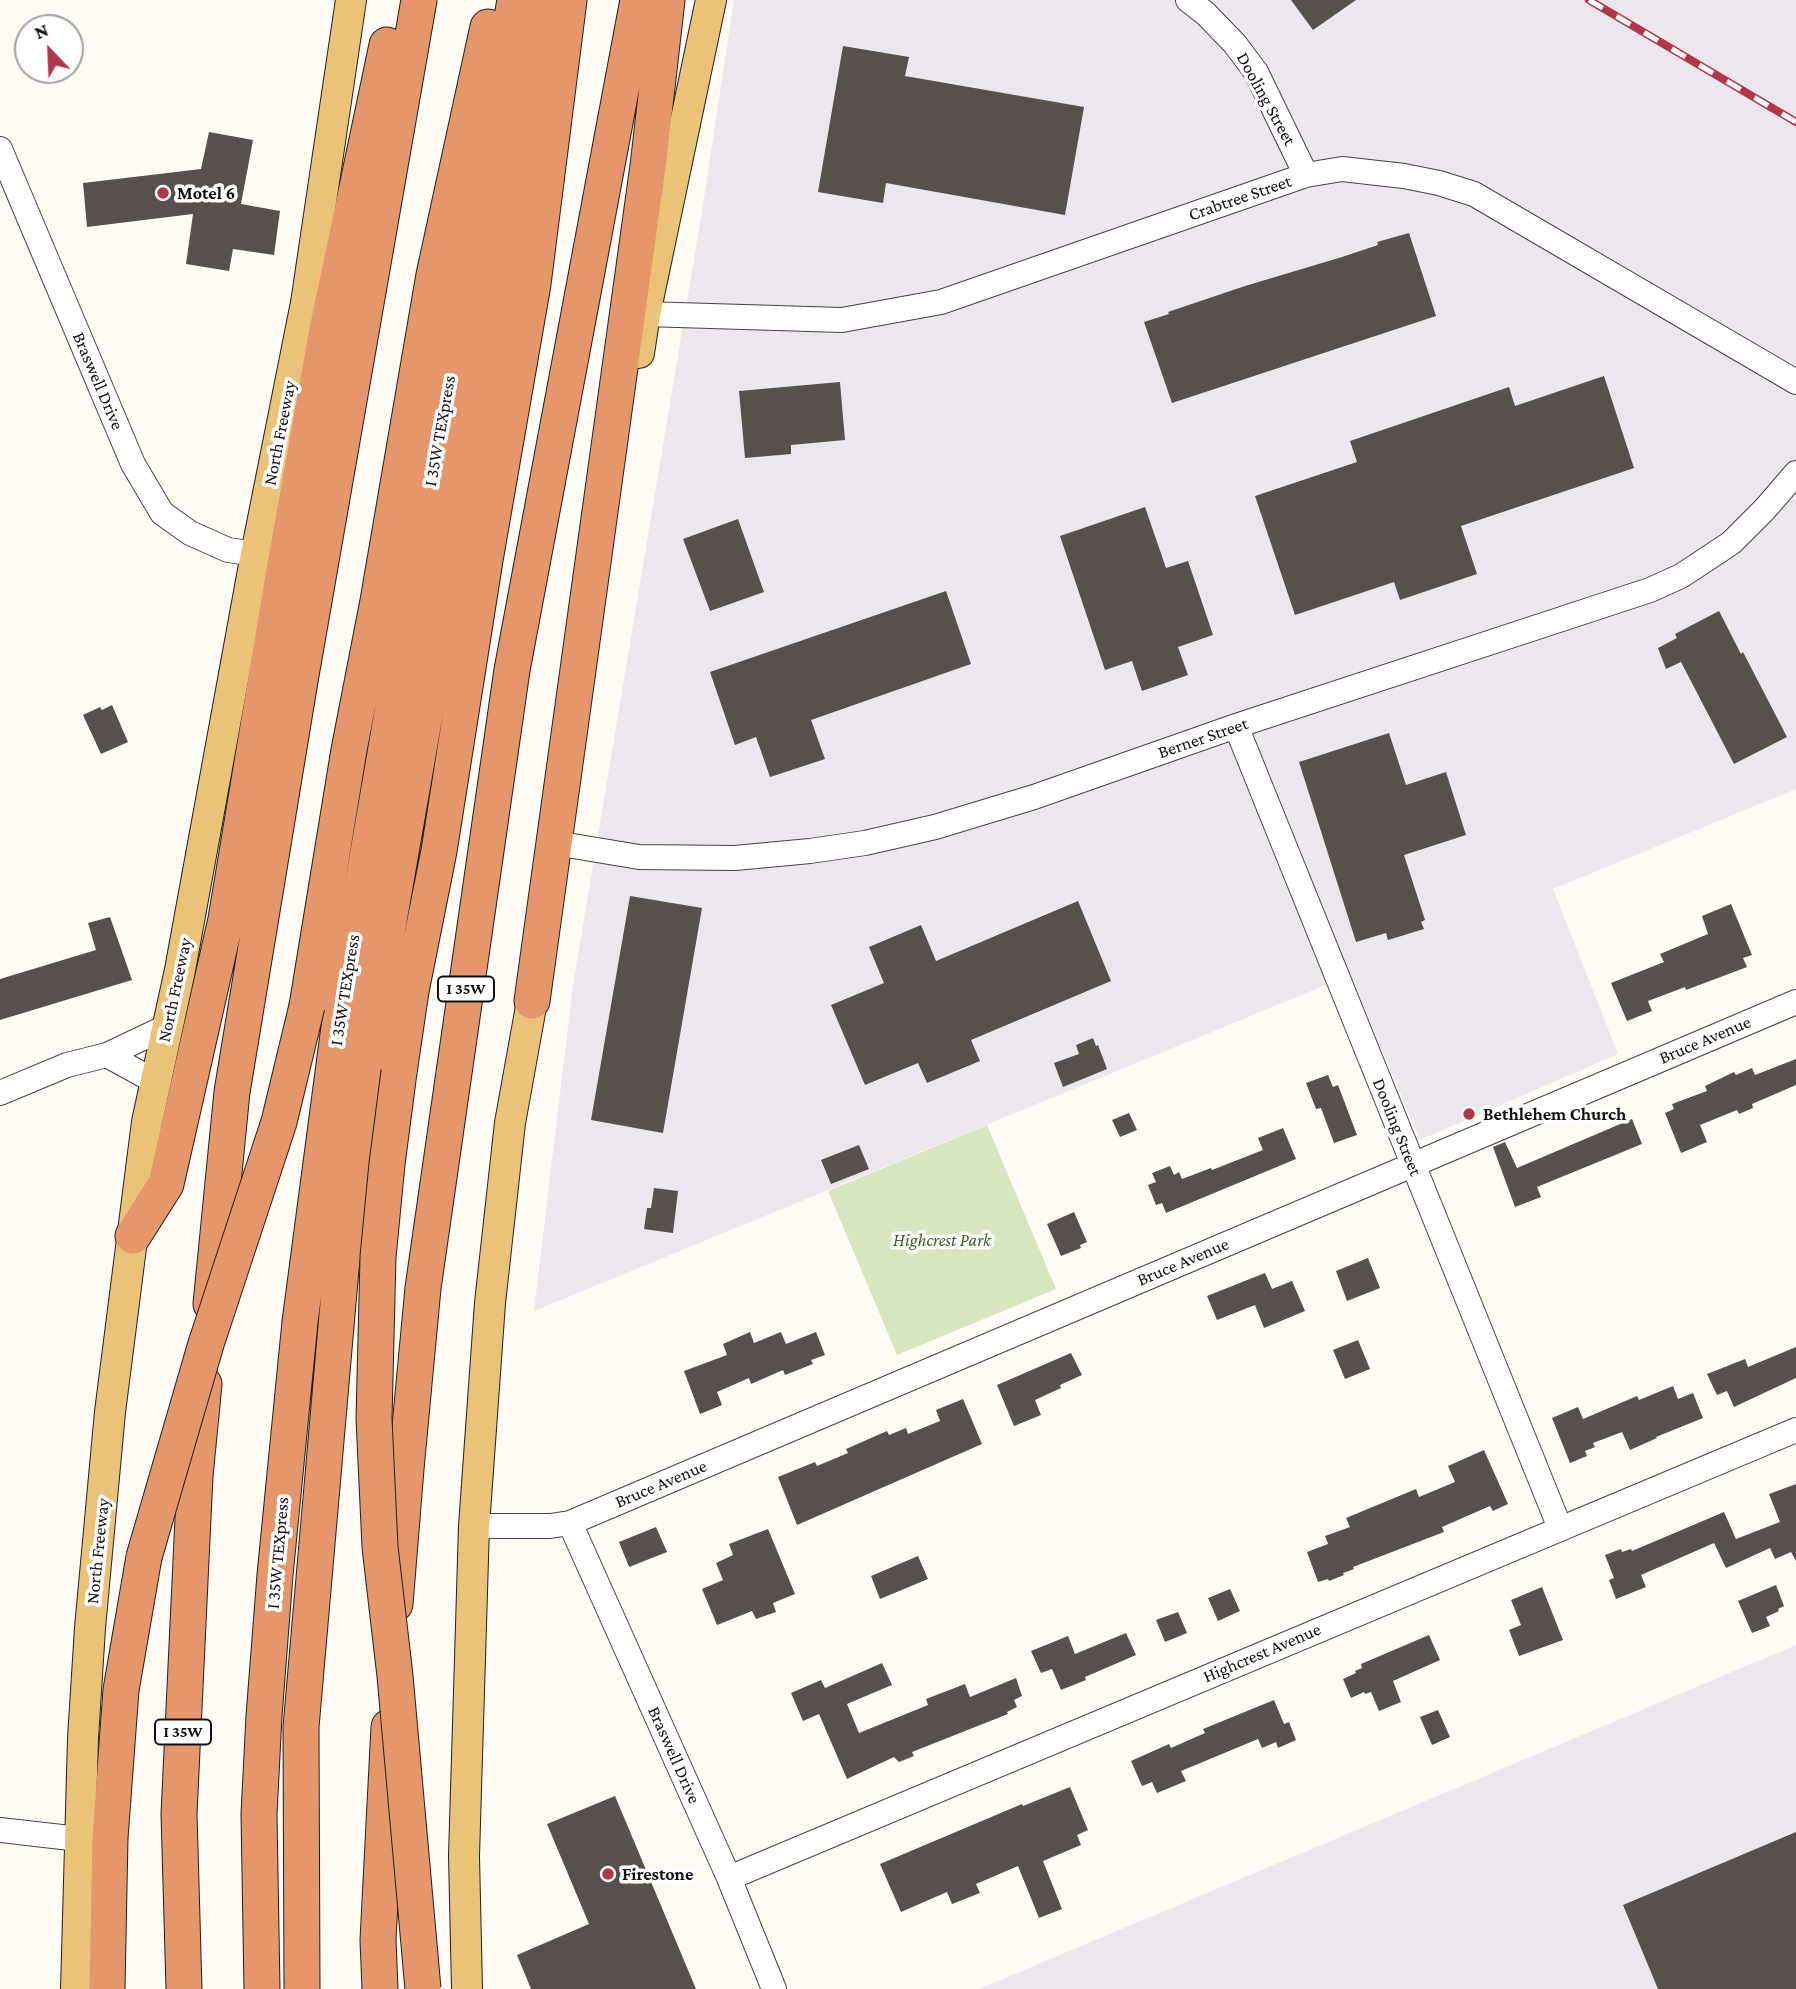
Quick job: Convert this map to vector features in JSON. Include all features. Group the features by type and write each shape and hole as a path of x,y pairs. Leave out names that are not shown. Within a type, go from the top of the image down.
{"highway":[{"path":"133,1237 166,1184 226,919 327,330 384,64 394,0"},
{"name":"I 35W","path":"184,1989 179,1814 195,1476 232,1092 300,681 419,0"},
{"path":"107,1989 110,1838 121,1690 144,1557 206,1344 279,1122 307,1006 349,750 381,587 434,275 494,0"},
{"name":"I 35W TEXpress","path":"262,1989 260,1814 264,1716 300,1322 343,998 515,0"},
{"name":"I 35W TEXpress","path":"302,1989 301,1727 341,1269 375,1002 470,454 544,0"},
{"path":"423,1989 395,1676 380,1547 374,1419 378,1257 387,1164 411,991 439,850 485,559 533,284 569,0"},
{"name":"I 35W","path":"380,1989 379,1940 393,1635 405,1469 423,1288 512,670 638,0"},
{"path":"532,1001 648,166 667,0"}],"main road":[{"name":"North Freeway","path":"76,1989 79,1839 90,1628 110,1412 147,1122 180,970 256,554 306,303 351,0"},
{"path":"467,1989 464,1856 474,1526 491,1303 510,1123 569,801 645,314 710,0"}],"street":[{"name":"Dooling Street","path":"1188,0 1235,44 1255,72 1306,175"},
{"name":"Braswell Drive","path":"0,149 133,464 162,513 190,533 228,550 256,554"},
{"name":"Crabtree Street","path":"645,314 842,320 941,302 1306,175 1342,169 1404,176 1474,194 1796,382"},
{"name":"Berner Street","path":"561,844 639,857 734,858 865,843 935,827 1034,797 1236,726 1650,590 1681,576 1731,543 1796,473"},
{"name":"Dooling Street","path":"1236,726 1560,1528"},
{"name":"Bruce Avenue","path":"474,1526 551,1526 570,1522 1796,1002"},
{"path":"0,1093 67,1065 107,1055 167,1027"},
{"path":"107,1055 156,1082"},
{"name":"Highcrest Avenue","path":"729,1878 1796,1430"},
{"name":"Braswell Drive","path":"570,1522 729,1878 774,1989"},
{"path":"0,1830 79,1839"}],"shaded area":[{"path":"734,0 1796,0 1796,789 1553,889 1618,1054 1420,1140 1350,975 534,1311 573,985 702,211"},
{"path":"1796,1645 1796,1989 979,1989"}],"green space":[{"name":"Highcrest Park","path":"987,1125 1056,1289 897,1355 828,1191"}],"building":[{"path":"1291,0 1356,0 1313,30"},
{"path":"843,46 909,57 905,76 1084,107 1065,215 886,183 883,203 818,192"},
{"name":"Motel 6","path":"209,132 253,140 241,204 280,211 274,255 233,249 229,271 186,264 193,214 87,227 83,183 201,169"},
{"path":"1409,233 1436,316 1172,403 1144,322"},
{"path":"1604,376 1634,468 1461,526 1477,574 1400,600 1394,582 1295,615 1255,496 1357,462 1350,441 1509,387 1515,406"},
{"path":"840,382 845,440 791,445 791,454 745,458 739,391"},
{"path":"1145,507 1166,568 1188,561 1213,635 1178,647 1188,675 1142,691 1132,661 1105,670 1060,536"},
{"path":"738,519 764,592 710,611 683,539"},
{"path":"946,591 971,664 811,720 825,759 770,777 756,737 735,745 710,672"},
{"path":"1719,611 1787,737 1734,764 1681,662 1666,669 1658,648 1677,638 1675,634"},
{"path":"112,705 128,742 101,754 83,715"},
{"path":"1389,733 1406,785 1446,772 1466,835 1404,855 1425,920 1421,922 1424,929 1388,940 1386,933 1356,942 1299,762"},
{"path":"630,896 702,908 663,1133 591,1120"},
{"path":"1078,901 1111,981 971,1040 980,1061 927,1083 918,1063 865,1085 831,1005 884,983 869,947 921,925 936,961"},
{"path":"1731,904 1752,955 1743,958 1747,967 1648,1001 1652,1011 1627,1021 1611,983 1664,962 1660,954 1708,934 1702,916"},
{"path":"110,917 132,980 0,1020 0,979 96,950 88,923"},
{"path":"1093,1038 1107,1069 1063,1087 1054,1063 1079,1054 1076,1045"},
{"path":"1796,1059 1796,1085 1752,1104 1753,1108 1739,1114 1737,1110 1700,1125 1707,1142 1681,1153 1665,1113 1674,1109 1672,1104 1707,1091 1705,1086 1734,1072 1736,1075 1752,1068 1755,1075"},
{"path":"1328,1075 1333,1087 1338,1085 1357,1135 1334,1143 1321,1108 1316,1109 1306,1083"},
{"path":"1129,1113 1137,1130 1120,1137 1112,1120"},
{"path":"1632,1119 1642,1144 1537,1187 1541,1197 1515,1207 1493,1147 1505,1142 1517,1168"},
{"path":"1283,1128 1296,1159 1166,1213 1162,1203 1156,1205 1148,1185 1156,1182 1152,1173 1170,1166 1174,1175 1179,1172 1182,1179 1211,1168 1212,1170 1263,1150 1258,1138"},
{"path":"859,1145 869,1169 831,1184 821,1160"},
{"path":"654,1188 678,1191 673,1233 644,1229"},
{"path":"1074,1212 1087,1242 1080,1245 1081,1248 1061,1256 1047,1224"},
{"path":"1368,1258 1380,1288 1347,1301 1336,1271"},
{"path":"1265,1273 1272,1289 1292,1281 1305,1311 1264,1328 1255,1305 1217,1320 1207,1296"},
{"path":"750,1332 754,1343 781,1332 786,1344 816,1332 825,1355 811,1360 813,1364 785,1375 783,1370 751,1384 749,1378 717,1392 722,1405 700,1414 684,1371 727,1355 723,1344"},
{"path":"1358,1340 1370,1369 1345,1379 1333,1350"},
{"path":"1796,1347 1796,1378 1734,1407 1727,1391 1717,1395 1707,1374 1745,1359 1748,1367"},
{"path":"1071,1353 1082,1375 1035,1400 1041,1415 1014,1426 997,1385"},
{"path":"1673,1386 1678,1399 1693,1393 1703,1418 1630,1450 1622,1432 1593,1443 1595,1447 1585,1451 1587,1456 1570,1463 1552,1418 1578,1407 1583,1419 1637,1396 1639,1400"},
{"path":"963,1399 982,1444 797,1525 778,1477 815,1462 817,1466 848,1453 846,1449 887,1431 889,1435 906,1428 908,1434 940,1421 936,1410"},
{"path":"1484,1450 1508,1504 1493,1511 1490,1506 1442,1527 1444,1532 1353,1567 1354,1569 1343,1573 1344,1575 1329,1581 1318,1582 1307,1552 1328,1544 1325,1536 1350,1527 1346,1518 1416,1489 1419,1497 1455,1482 1448,1466"},
{"path":"1796,1484 1796,1561 1791,1552 1775,1559 1770,1548 1726,1568 1714,1543 1641,1575 1646,1587 1616,1599 1609,1580 1614,1578 1605,1555 1621,1549 1622,1552 1632,1551 1724,1512 1736,1539 1780,1522 1769,1494"},
{"path":"656,1527 667,1552 629,1567 619,1542"},
{"path":"768,1529 795,1594 773,1603 776,1612 756,1619 752,1611 717,1625 702,1589 723,1580 716,1563 733,1555 729,1544"},
{"path":"918,1556 928,1579 880,1599 871,1576"},
{"path":"1776,1585 1784,1606 1766,1617 1770,1626 1752,1633 1738,1601"},
{"path":"1542,1587 1563,1640 1519,1656 1509,1630 1521,1625 1511,1600"},
{"path":"1230,1589 1240,1611 1218,1621 1208,1598"},
{"path":"1178,1612 1187,1633 1165,1642 1156,1620"},
{"path":"1126,1633 1136,1655 1061,1690 1052,1669 1041,1673 1031,1651 1068,1636 1075,1654"},
{"path":"1429,1635 1440,1660 1393,1681 1401,1702 1379,1711 1371,1692 1351,1698 1343,1679 1362,1668 1361,1664"},
{"path":"882,1663 892,1685 847,1704 859,1733 928,1705 926,1699 965,1684 970,1697 1016,1678 1022,1696 1014,1700 1017,1707 1007,1712 1008,1714 912,1752 914,1756 899,1762 894,1757 847,1779 819,1714 803,1721 791,1693 821,1680 825,1688"},
{"path":"1274,1700 1284,1724 1289,1722 1296,1740 1278,1748 1276,1742 1262,1748 1258,1739 1181,1771 1186,1781 1157,1793 1152,1782 1142,1786 1131,1761 1169,1744 1171,1748 1205,1733 1203,1729"},
{"path":"1438,1710 1450,1737 1432,1745 1420,1717"},
{"path":"1070,1787 1088,1830 1077,1835 1081,1845 1043,1861 1062,1909 1039,1918 1018,1866 976,1884 980,1893 952,1904 947,1892 901,1912 880,1864 1022,1804 1023,1806"},
{"name":"Firestone","path":"615,1796 696,1989 531,1989 517,1955 589,1924 547,1824"},
{"path":"1796,1832 1796,1989 1658,1989 1623,1905"}],"railway":[{"path":"1589,0 1796,122"}],"place":[{"name":"Motel 6","path":"163,193"},
{"name":"Bethlehem Church","path":"1469,1114"},
{"name":"Firestone","path":"608,1874"}]}
